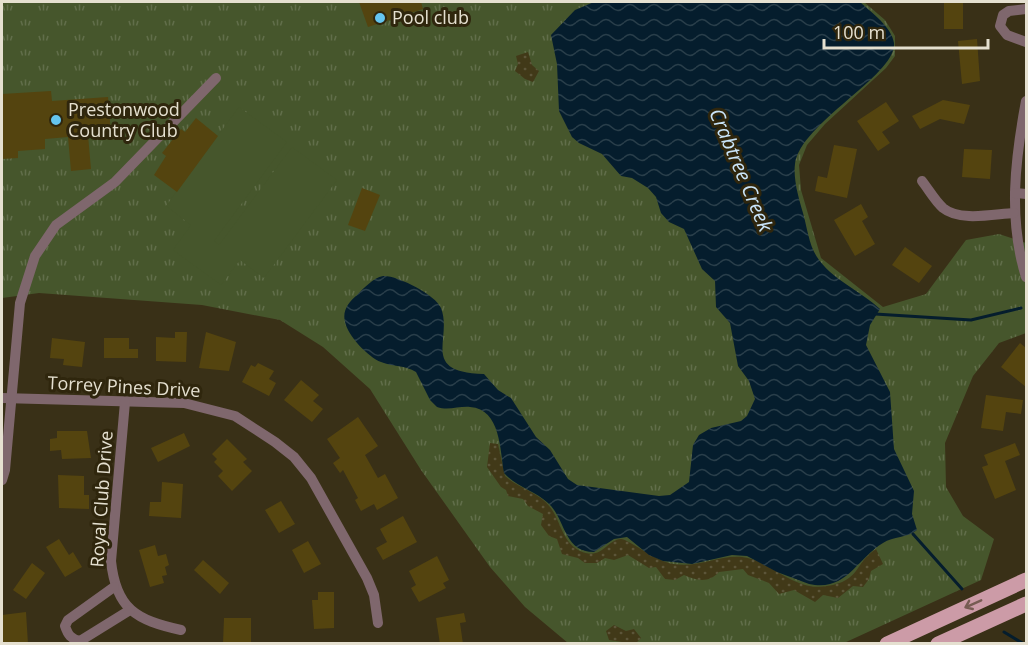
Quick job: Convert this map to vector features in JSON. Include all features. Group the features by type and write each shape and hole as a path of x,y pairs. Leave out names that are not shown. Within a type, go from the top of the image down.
{"main road":[{"path":"886,644 1026,580"},
{"path":"938,644 1026,604"}],"street":[{"path":"1026,9 1009,11 1003,15 1000,26 1007,35 1026,42"},
{"path":"2,480 5,470 6,398 20,303 35,256 56,225 115,182 216,78"},
{"path":"1026,101 1014,193 1014,213 1022,229 1026,278"},
{"path":"922,181 941,206 952,213 965,215 1014,213"},
{"path":"1014,193 1026,194"},
{"name":"Torrey Pines Drive","path":"6,398 184,403 214,409 252,425 294,457 311,478 367,578 374,595 378,623"},
{"name":"Royal Club Drive","path":"125,402 111,561 114,586 130,610 155,624 181,630"},
{"path":"114,586 68,620 65,626 67,633 72,639 80,641 130,610"}],"green space":[{"name":"Prestonwood Country Club","path":"2,2 864,2 885,20 895,36 895,56 886,68 825,124 807,145 799,165 801,190 821,258 883,307 926,294 966,240 999,234 1026,243 1026,333 999,343 973,376 945,443 946,487 963,516 994,539 981,580 844,643 568,643 525,607 490,567 421,470 370,389 323,347 280,320 202,305 39,293 2,298"},
{"path":"239,107 287,142 214,241 219,245 292,147 337,180 264,278 240,260 221,285 173,250 191,225 166,206"}],"sand":[{"path":"528,52 532,65 539,71 533,82 515,71 518,64 516,56"},
{"path":"490,443 498,444 505,476 546,502 569,542 580,551 599,552 621,539 674,564 683,565 742,557 752,559 793,580 815,587 838,584 846,580 876,549 883,564 871,571 863,587 853,586 838,598 823,595 815,602 794,590 779,594 769,583 748,575 743,569 719,572 707,579 698,580 684,575 675,580 665,579 656,567 649,568 628,555 614,560 605,558 597,563 585,563 578,558 562,554 557,539 549,536 541,525 543,514 528,506 523,499 508,496 506,490 501,487 487,467"},
{"path":"614,625 626,631 634,629 641,638 635,644 609,640 606,631"}],"water":[{"name":"Crabtree Creek","path":"594,2 860,2 880,20 892,37 894,43 891,56 881,70 813,132 801,148 795,164 798,195 814,252 830,272 880,309 870,325 866,345 890,392 894,449 914,491 912,514 917,530 883,543 842,579 833,583 809,584 777,572 747,556 732,555 692,564 663,561 649,555 627,537 614,539 594,552 576,547 548,503 514,482 504,473 497,432 488,415 470,407 445,409 437,407 430,400 416,372 408,368 385,364 370,356 347,328 344,314 349,303 379,277 397,279 432,297 441,308 444,320 445,360 452,367 464,372 484,374 498,390 511,398 536,437 550,450 568,479 577,485 659,496 670,495 689,482 693,445 699,435 711,428 741,421 747,416 755,399 749,381 738,366 730,323 716,307 715,281 702,269 684,229 669,222 661,213 656,197 648,188 632,178 621,176 602,154 572,137 559,111 557,64 551,35 575,10"}],"building":[{"name":"Pool club","path":"359,2 421,2 423,9 368,27"},
{"path":"944,2 963,2 963,29 944,29"},
{"path":"977,39 980,81 962,84 958,41"},
{"name":"Prestonwood Country Club","path":"51,91 52,101 108,97 111,134 88,135 91,169 71,171 68,137 45,139 45,149 18,151 18,158 2,159 2,94"},
{"path":"943,100 970,105 964,124 940,119 920,129 912,116"},
{"path":"886,102 899,121 882,132 890,143 878,151 857,121"},
{"path":"196,118 218,136 177,192 154,175 166,156 162,153 181,129 185,132"},
{"path":"834,145 857,149 847,198 815,191 818,176 827,178"},
{"path":"964,149 992,150 990,179 962,177"},
{"path":"362,188 380,195 365,231 348,225"},
{"path":"861,204 868,217 862,221 875,244 855,256 834,220"},
{"path":"905,247 932,266 919,283 892,265"},
{"path":"175,332 187,332 186,362 156,361 156,337 175,338"},
{"path":"206,332 236,342 229,371 199,368"},
{"path":"52,338 85,342 82,367 63,365 64,359 50,358"},
{"path":"104,338 129,338 129,349 138,349 138,358 104,358"},
{"path":"1020,343 1026,348 1026,387 1001,367"},
{"path":"258,363 274,371 269,379 276,383 269,396 242,382 251,365 255,367"},
{"path":"301,380 319,395 313,401 323,409 312,422 284,400"},
{"path":"986,395 1023,400 1021,414 1006,412 1003,431 981,428"},
{"path":"358,417 378,446 365,455 378,478 385,474 398,498 377,510 374,504 361,511 355,500 358,498 343,470 340,473 333,463 340,458 327,439"},
{"path":"57,431 87,431 91,458 62,459 61,450 50,451 50,439 57,438"},
{"path":"184,433 190,446 158,462 151,448"},
{"path":"227,439 247,459 243,462 252,471 232,491 218,476 223,471 214,462 217,459 212,454"},
{"path":"1015,443 1020,455 1005,461 1016,490 995,499 982,467 988,465 984,455"},
{"path":"58,475 84,476 84,495 89,495 89,509 59,508"},
{"path":"162,482 183,484 181,518 149,516 150,502 161,502"},
{"path":"281,501 295,524 279,533 265,510"},
{"path":"403,516 417,542 383,560 376,548 387,542 380,529"},
{"path":"59,539 69,555 73,552 82,567 65,577 46,547"},
{"path":"308,541 321,564 304,573 292,550"},
{"path":"155,545 158,556 166,554 169,565 165,567 167,575 162,576 164,583 150,587 139,550"},
{"path":"437,556 449,580 443,583 446,588 419,602 411,588 416,585 409,571"},
{"path":"203,560 229,583 220,594 194,570"},
{"path":"32,563 45,573 26,599 13,590"},
{"path":"318,592 334,592 334,628 314,629 312,600 318,600"},
{"path":"26,612 28,644 2,644 2,615"},
{"path":"464,613 466,622 460,623 463,644 440,644 436,618"},
{"path":"224,618 251,618 251,644 223,644"}],"waterway":[{"path":"875,314 971,320 1021,308"},
{"path":"913,534 962,589"},
{"path":"1004,632 1024,644"}],"place":[{"name":"Pool club","path":"380,18"},
{"name":"Prestonwood Country Club","path":"56,120"}]}
